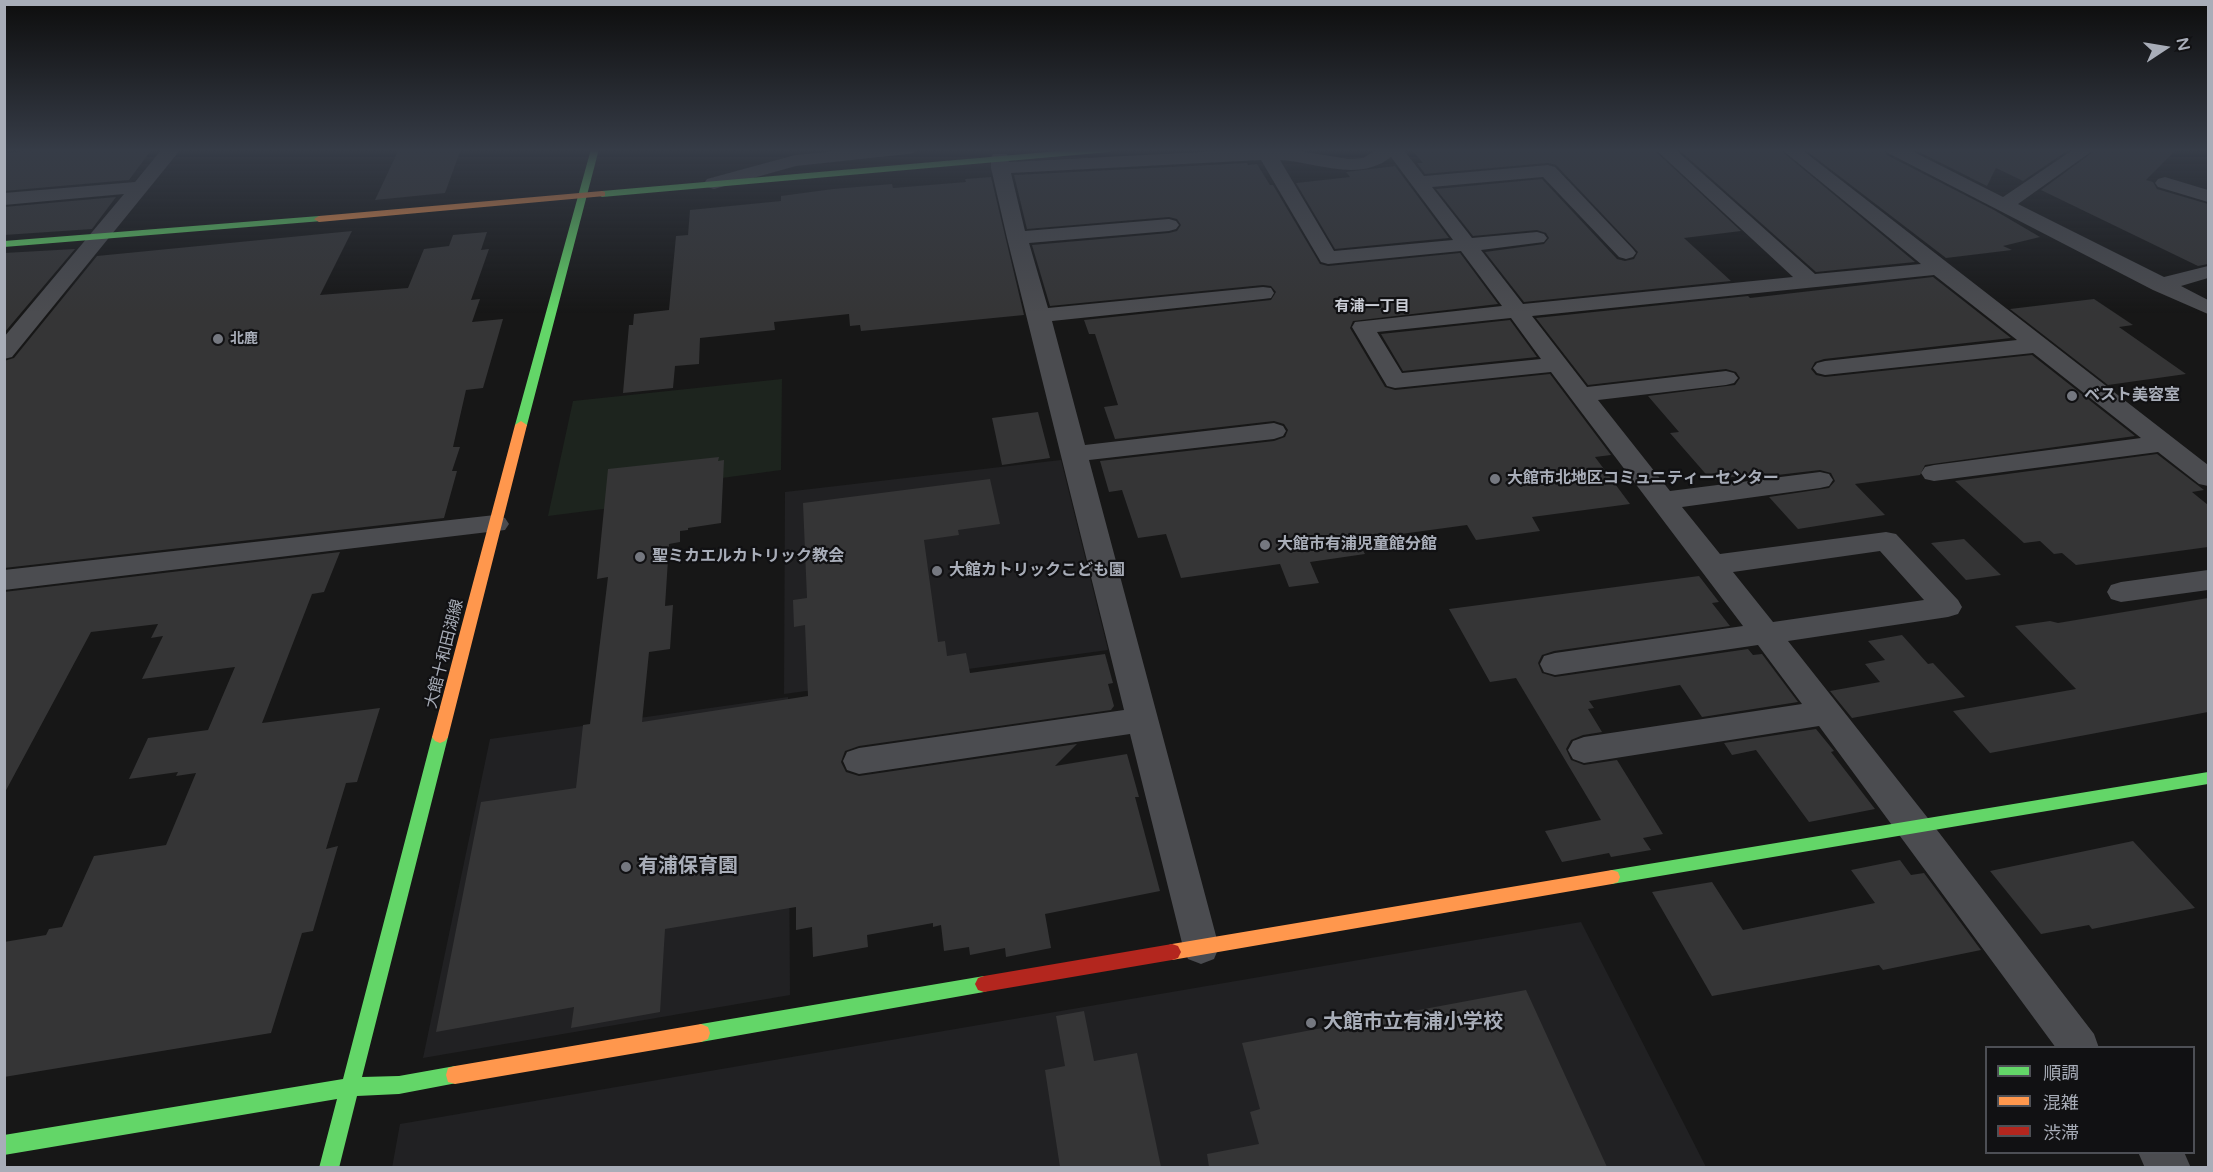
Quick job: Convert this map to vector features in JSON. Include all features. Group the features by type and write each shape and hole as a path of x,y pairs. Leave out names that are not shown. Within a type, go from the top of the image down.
{"main road":[{"path":"4,244 98,238 485,204"},
{"name":"大館十和田湖線","path":"329,1167 495,524 581,204"},
{"path":"4,1145 350,1087 399,1085 1201,947 2208,778"}],"street":[{"path":"4,352 127,204"},
{"path":"1009,204 1201,947"},
{"path":"1296,204 1328,258 1537,238"},
{"path":"1435,204 1580,395 1915,827 2079,1046"},
{"path":"1579,204 1626,253"},
{"path":"1724,204 1810,281"},
{"path":"1858,204 2208,478"},
{"path":"2004,205 2208,308"},
{"path":"1017,238 1169,225"},
{"path":"1557,364 1395,381 1363,327 1939,268"},
{"path":"2161,285 2208,272"},
{"path":"1039,315 1263,293"},
{"path":"1825,368 2039,345"},
{"path":"1580,395 1726,378"},
{"path":"1075,454 1274,431"},
{"path":"1934,473 2164,443"},
{"path":"1662,501 1820,480"},
{"path":"4,580 495,524"},
{"path":"1555,664 1948,607 1886,541 1712,565"},
{"path":"2121,592 2208,580"},
{"path":"1584,750 1825,713"},
{"path":"859,761 1143,720"},
{"path":"2160,1154 2170,1167"}],"shaded area":[{"path":"782,379 781,470 722,478 721,494 548,516 573,401"},
{"name":"大館カトリックこども園","path":"1061,460 1108,650 784,694 785,492"},
{"name":"有浦保育園","path":"788,697 790,995 423,1058 490,739"},
{"name":"大館市立有浦小学校","path":"1581,922 1706,1167 392,1168 400,1124"}],"building":[{"path":"41,204 111,204 92,229 4,235 4,207"},
{"path":"754,204 997,204 1024,315 861,331 860,325 850,326 849,314 774,322 775,330 700,338 699,364 675,366 673,388 623,393 629,325 633,325 634,314 669,310 676,236 688,235 690,210"},
{"path":"1021,204 1284,204 1320,264 1328,266 1460,253 1498,304 1353,321 1350,328 1385,387 1395,390 1550,374 1611,455 1595,457 1630,504 1532,517 1540,531 1476,540 1467,525 1357,540 1365,554 1310,562 1319,583 1289,587 1280,564 1181,578 1166,534 1138,538 1122,490 1109,492 1100,461 1274,441 1285,437 1288,430 1284,424 1274,421 1115,439 1104,407 1118,405 1095,334 1089,334 1084,320 1271,300 1276,292 1271,286 1263,285 1050,306 1032,245 1169,233 1177,231 1181,225 1177,219 1169,217 1027,229"},
{"path":"1308,204 1423,204 1449,238 1335,249"},
{"path":"1448,204 1565,204 1617,259 1625,261 1634,259 1638,252 1592,204 1712,204 1741,231 1684,238 1731,281 1524,302 1485,252 1544,244 1549,238 1546,233 1537,230 1473,236"},
{"path":"1739,204 1845,204 1915,262 1816,272"},
{"path":"1875,204 1982,204 2040,237 2003,246 2012,250 1946,258"},
{"path":"2069,204 2208,204 2208,264 2198,266"},
{"name":"北鹿","path":"352,231 320,295 408,288 424,249 449,246 453,235 487,232 481,250 489,249 471,300 480,299 472,322 503,319 483,388 466,390 453,447 460,447 452,471 457,471 444,518 4,568 4,361 14,358 97,256"},
{"path":"75,249 4,333 4,253"},
{"path":"1933,277 2011,338 1824,359 1815,362 1811,369 1816,375 1825,377 2032,355 2135,436 1925,465 1920,475 1855,484 1885,515 1798,529 1769,497 1829,488 1835,481 1831,473 1820,470 1743,479 1740,476 1711,480 1670,433 1679,432 1648,396 1735,385 1740,378 1736,372 1726,369 1588,385 1536,318 1748,296 1750,298"},
{"path":"2094,299 2133,325 2119,327 2186,374 2108,385 2010,309"},
{"path":"1510,320 1537,357 1403,371 1381,334"},
{"path":"1038,412 1050,458 1002,465 992,418"},
{"path":"2157,454 2204,490 2192,492 2208,505 2208,547 2076,565 2062,553 2054,554 2040,541 2024,543 1955,481"},
{"path":"719,457 718,461 724,460 721,523 680,531 680,542 669,544 665,606 673,605 670,649 649,652 642,722 808,696 805,625 794,627 793,600 807,598 803,503 990,479 1000,524 958,530 959,535 924,540 938,642 945,641 947,656 966,653 970,673 1105,654 1113,683 1108,684 1114,706 1111,710 859,746 845,751 841,762 846,772 859,776 1077,744 1055,766 1127,754 1139,797 1135,797 1160,891 1045,914 1051,948 1006,957 1005,948 970,955 969,947 944,951 941,925 933,927 933,923 867,935 868,947 813,957 812,927 796,930 796,907 665,929 660,1012 571,1028 574,1007 436,1032 481,802 576,788 583,725 590,724 608,577 597,579 608,469"},
{"path":"1964,539 2001,575 1966,580 1931,543"},
{"path":"340,552 324,592 312,594 262,723 380,708 357,782 346,783 326,849 338,846 313,931 302,933 271,1033 4,1077 4,942 46,935 49,929 62,927 94,856 166,845 196,773 176,776 178,772 129,779 148,738 208,730 235,667 142,679 163,636 151,638 158,624 91,632 4,794 4,592"},
{"path":"1699,576 1719,602 1712,603 1730,626 1554,651 1542,655 1538,663 1542,673 1555,677 1748,649 1753,655 1762,654 1798,702 1702,717 1680,685 1589,701 1594,708 1588,709 1602,732 1583,735 1571,740 1566,749 1571,760 1584,765 1617,760 1663,834 1643,838 1651,850 1611,857 1609,853 1562,862 1545,831 1601,820 1516,678 1490,682 1449,609"},
{"path":"2208,598 2208,712 1990,753 1953,711 2076,689 2015,626 2050,621 2058,623"},
{"path":"1902,635 1928,664 1933,663 1965,697 1852,718 1830,691 1880,682 1865,664 1885,660 1868,641"},
{"path":"1816,729 1875,809 1809,822 1756,750 1732,755 1724,743"},
{"path":"2133,841 2195,908 2092,929 2089,925 2041,934 1990,871"},
{"path":"1900,860 1911,875 1924,873 1981,950 1883,970 1879,965 1712,996 1652,892 1712,882 1743,930 1875,903 1851,870"},
{"path":"1526,990 1607,1167 1209,1167 1207,1154 1259,1144 1250,1112 1260,1109 1242,1043"},
{"path":"1084,1011 1094,1061 1137,1053 1161,1167 1060,1167 1045,1070 1065,1066 1056,1016"}],"traffic: fast":[{"path":"521,425 580,204"},
{"path":"4,244 319,219"},
{"path":"329,1168 440,737"},
{"path":"1612,877 2208,778"},
{"path":"701,1033 984,984"},
{"path":"4,1145 350,1087 399,1085 455,1075"}],"traffic: slow":[{"path":"319,219 492,204"},
{"path":"440,737 521,425"},
{"path":"1172,952 1612,877"},
{"path":"455,1075 701,1033"}],"traffic: jam":[{"path":"984,984 1172,952"}],"place":[{"name":"北鹿","path":"218,339"},
{"name":"ベスト美容室","path":"2072,396"},
{"name":"大館市北地区コミュニティーセンター","path":"1495,479"},
{"name":"大館市有浦児童館分館","path":"1265,545"},
{"name":"聖ミカエルカトリック教会","path":"640,557"},
{"name":"大館カトリックこども園","path":"937,571"},
{"name":"有浦保育園","path":"626,867"},
{"name":"大館市立有浦小学校","path":"1311,1023"}],"district":[{"name":"有浦一丁目","path":"1372,307"}]}
